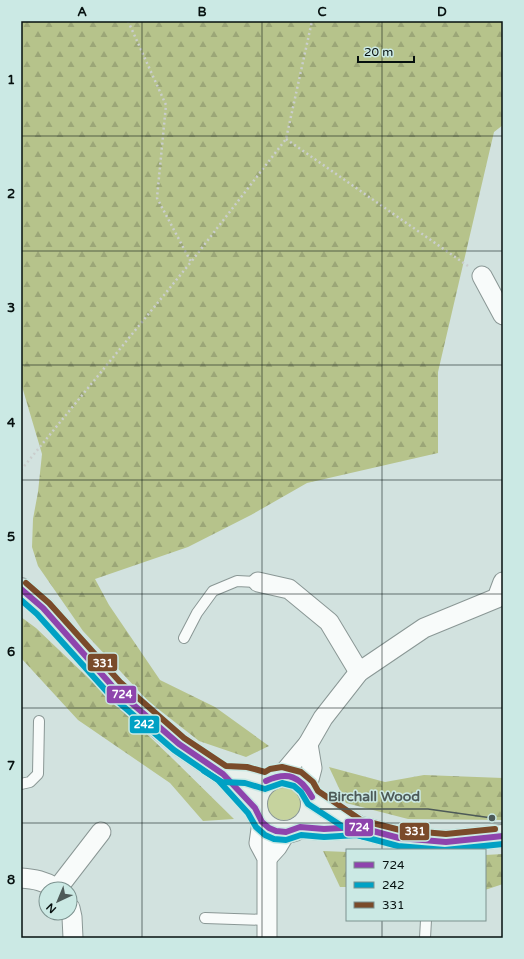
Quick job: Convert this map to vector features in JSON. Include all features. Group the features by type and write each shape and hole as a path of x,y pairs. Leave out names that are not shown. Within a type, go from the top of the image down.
{"street":[{"path":"482,276 503,315"},
{"path":"258,582 289,589 329,622 359,672"},
{"path":"21,589 43,608 114,688 179,744 223,774 269,828 276,831 358,827 400,838 446,842 503,836"},
{"path":"267,929 268,858 259,842 257,794 259,789 274,778 308,744 323,718 359,672 424,628 501,595"},
{"path":"268,858 293,829 308,818 311,813 309,792 312,768 308,744"},
{"path":"223,774 298,779 309,792 358,827"},
{"path":"63,881 101,832"},
{"path":"21,878 40,881"},
{"path":"72,921 73,938"}],"lane":[{"path":"184,638 197,613 213,591 237,581 258,582"},
{"path":"21,784 30,782 38,774 39,721"},
{"path":"205,918 267,929"},
{"path":"426,921 426,938"}],"path":[{"path":"128,21 166,105 158,198 191,262"},
{"path":"21,470 191,262 286,139 312,21"},
{"path":"286,139 482,276"}],"green space":[{"path":"21,21 503,21 503,125 494,132 438,372 438,453 307,483 251,515 188,547 95,579 109,605 160,680 215,707 269,746 246,757 199,741 148,701 83,631 38,566 32,547 33,519 38,492 42,454 21,383"},
{"path":"21,617 36,628 234,819 203,821 170,783 78,720 21,658"},
{"path":"329,767 385,782 424,775 503,778 503,820 408,819 346,803"},
{"path":"284,786 296,791 301,803 296,815 284,820 272,815 267,803 272,791"},
{"path":"323,851 346,852 346,887 340,887"},
{"path":"503,854 503,884 486,890 486,855"}],"transit line":[{"name":"331","path":"26,583 49,603 120,682 184,738 226,766 247,767 265,772 270,769 282,767 301,772 313,782 318,791 361,820 400,830 446,834 495,829"},
{"name":"724","path":"21,589 43,608 114,688 179,744 223,774 255,808 262,822 269,828 276,831 286,832 300,827 324,829 358,827 399,838 446,842 503,836"},
{"name":"242","path":"21,600 37,614 109,694 174,750 218,780 248,813 256,827 265,835 274,839 286,840 301,835 324,837 357,835 398,846 433,849"},
{"name":"242","path":"204,771 222,782 245,783 265,789 282,783 294,786 301,792 308,804 354,834 365,837"},
{"name":"724","path":"266,781 281,776 293,777 303,784 312,797"},
{"name":"242","path":"455,849 503,844"}],"place":[{"name":"Birchall Wood","path":"492,818"}]}
